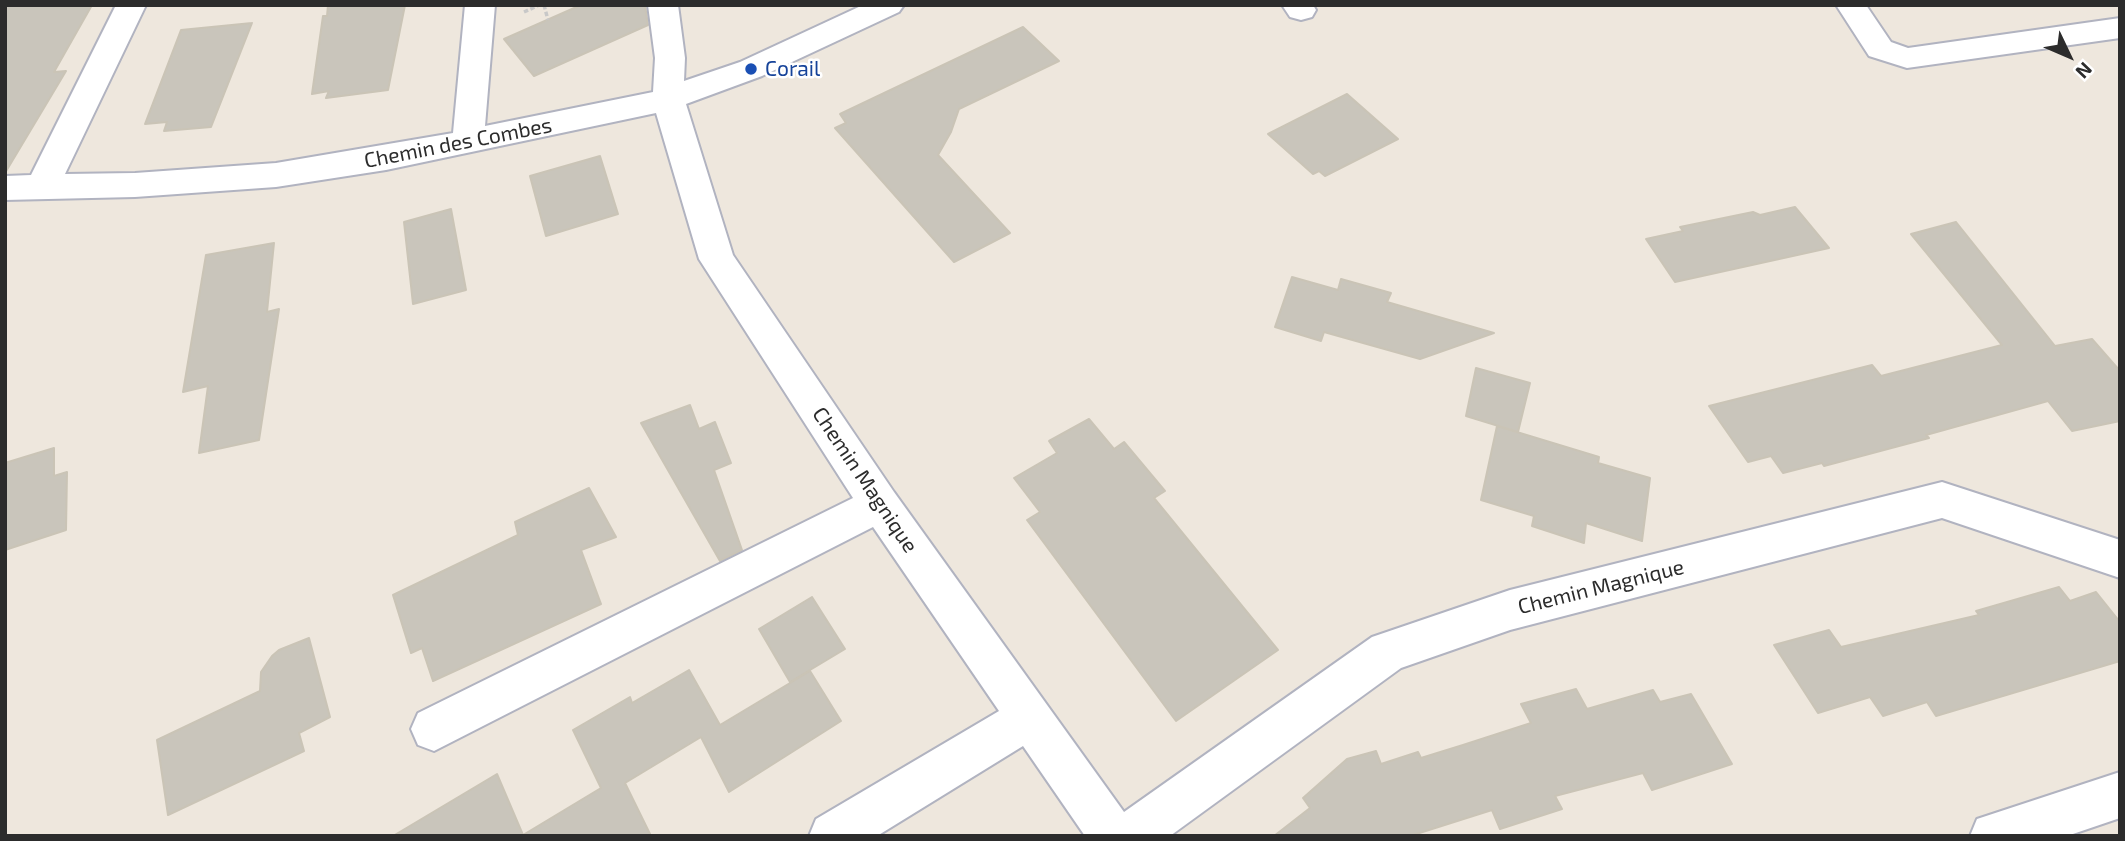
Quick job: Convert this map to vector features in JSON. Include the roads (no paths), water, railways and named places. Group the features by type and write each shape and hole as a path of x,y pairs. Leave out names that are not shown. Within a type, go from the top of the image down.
{"street":[{"path":"43,187 131,5"},
{"path":"468,141 480,5"},
{"name":"Chemin Magnique","path":"663,5 670,58 668,99 717,259 880,504 1113,836"},
{"name":"Chemin des Combes","path":"5,188 135,185 275,175 468,141 668,99 751,69 889,5"},
{"path":"1851,5 1880,49 1907,58 2120,28"},
{"name":"Chemin Magnique","path":"1130,836 1387,652 1510,610 1942,500 2120,559"},
{"path":"434,729 630,627 880,504"},
{"path":"833,836 1030,717"},
{"path":"1994,836 2120,795"}],"place":[{"name":"Corail","path":"751,69"}]}
